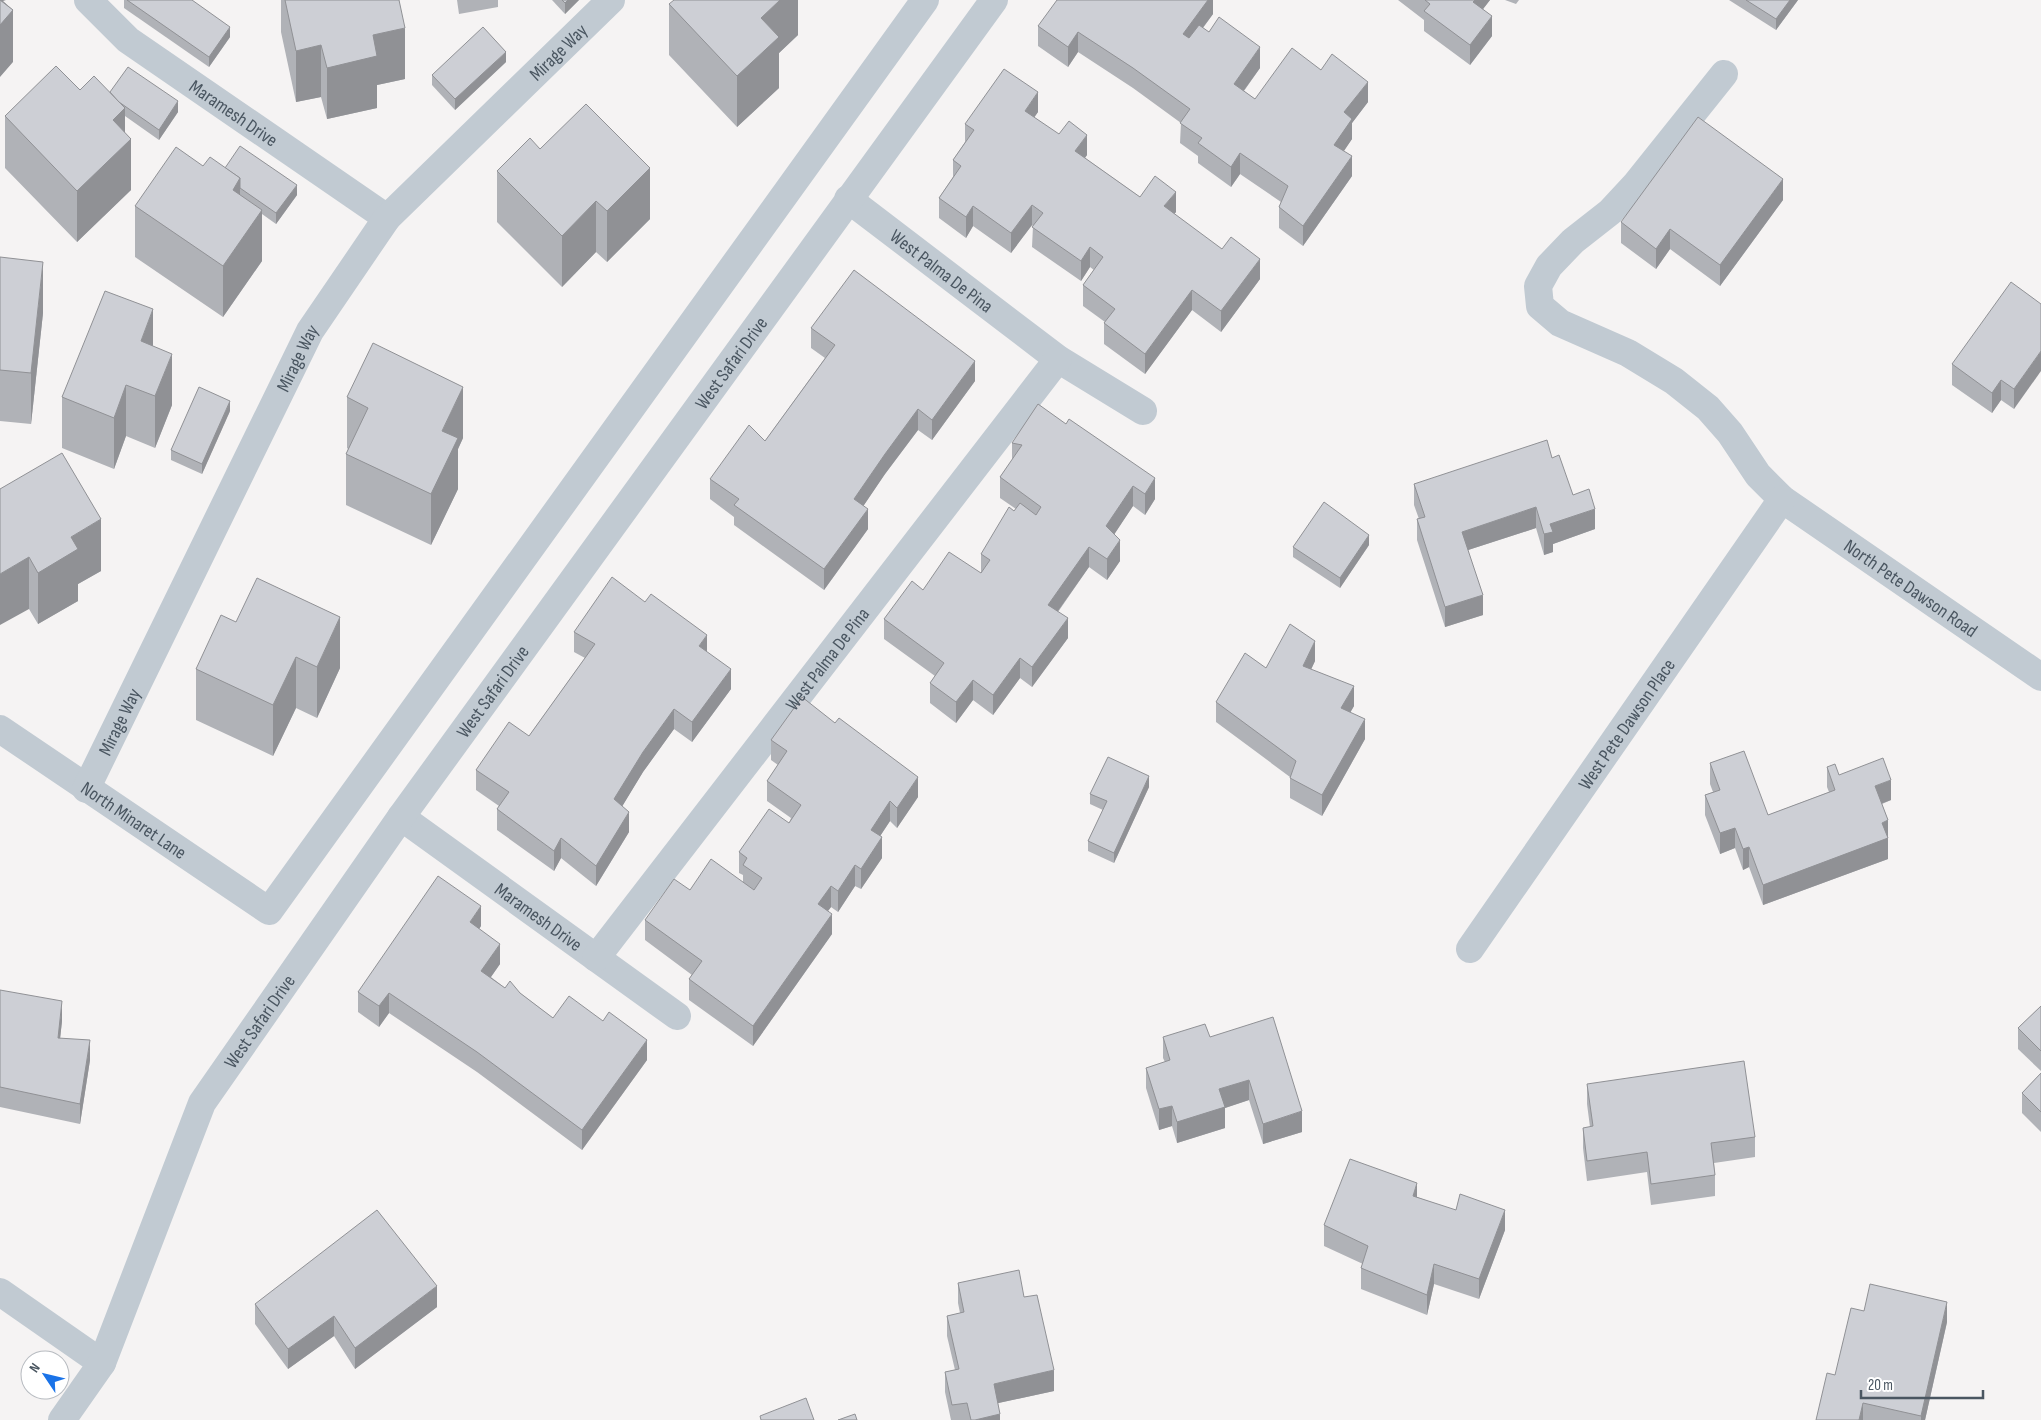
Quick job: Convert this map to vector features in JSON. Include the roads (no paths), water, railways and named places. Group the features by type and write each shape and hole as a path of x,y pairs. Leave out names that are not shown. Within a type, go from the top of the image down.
{"street":[{"name":"Maramesh Drive","path":"88,0 128,40 388,218"},
{"name":"Mirage Way","path":"86,789 310,331 388,218 611,0"},
{"name":"North Minaret Lane","path":"0,729 86,789 269,911 925,0"},
{"name":"West Safari Drive","path":"62,1420 102,1362 202,1104 401,818 994,0"},
{"name":"North Pete Dawson Road","path":"1724,74 1636,184 1610,212 1573,241 1549,266 1538,286 1540,306 1560,323 1628,354 1674,381 1708,408 1730,433 1758,475 1782,499 2041,677"},
{"name":"West Palma De Pina","path":"848,199 1058,359 1143,411"},
{"name":"West Palma De Pina","path":"596,958 1058,359"},
{"name":"West Pete Dawson Place","path":"1470,949 1782,499"},
{"name":"Maramesh Drive","path":"401,818 677,1016"},
{"path":"0,1292 102,1362"}]}
